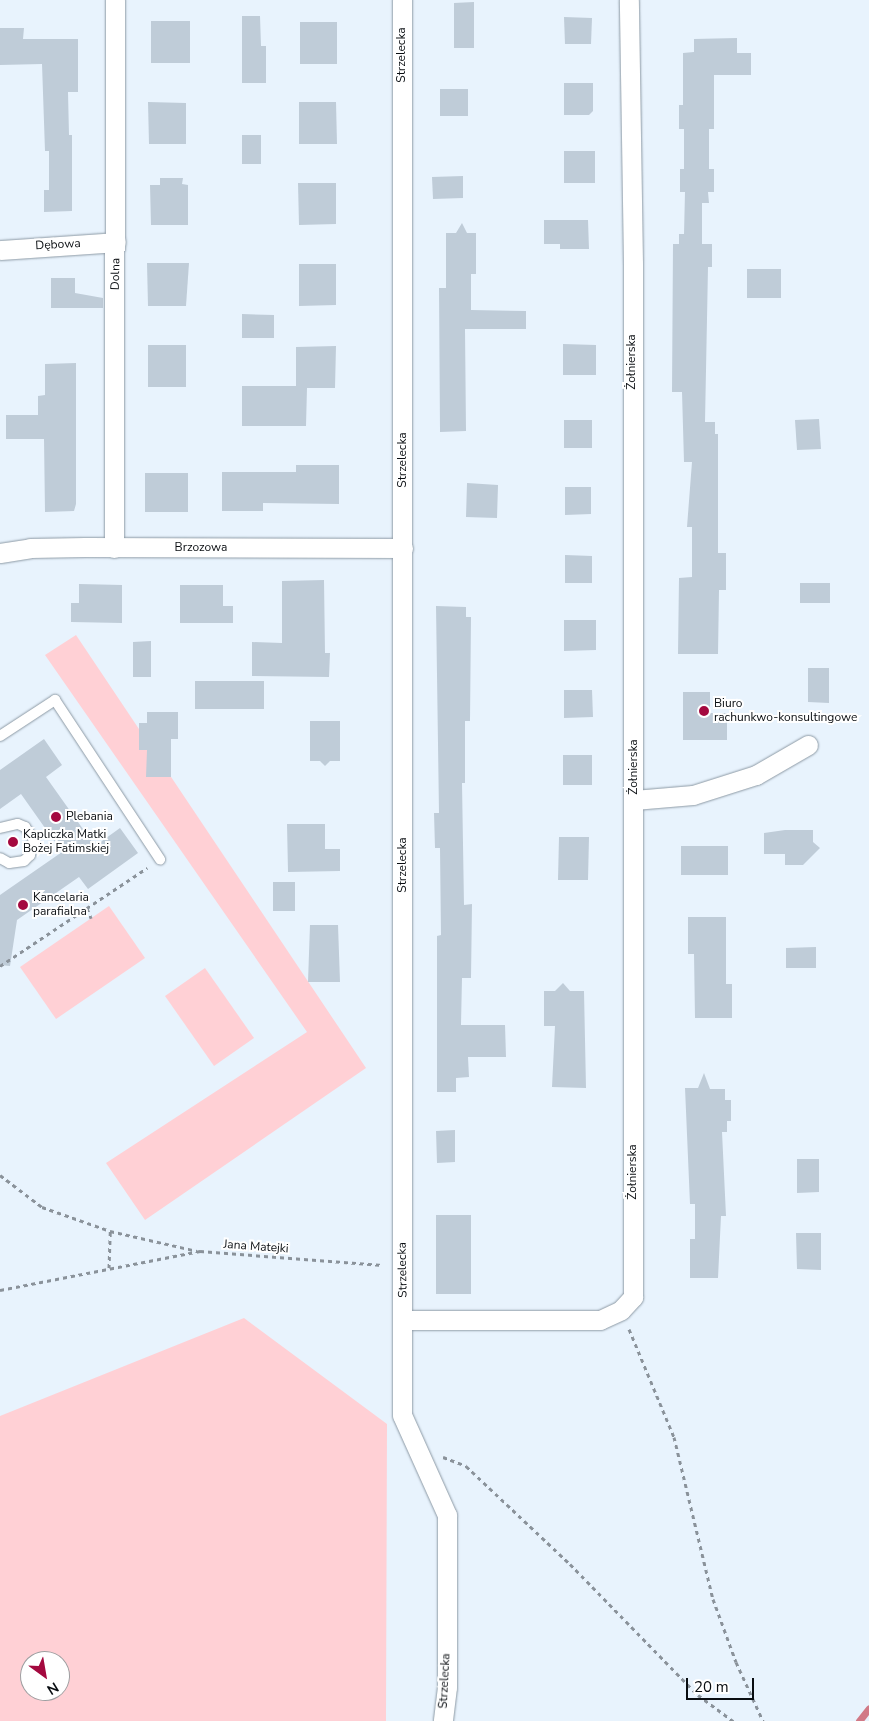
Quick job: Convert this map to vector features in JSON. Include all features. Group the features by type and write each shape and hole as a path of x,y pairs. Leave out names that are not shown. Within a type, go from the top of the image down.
{"street":[{"name":"Dolna","path":"114,548 115,0"},
{"name":"Strzelecka","path":"402,0 404,1320 402,1415 446,1515 447,1687 443,1721"},
{"name":"Żołnierska","path":"621,1310 633,1297 634,800 629,0"},
{"name":"Dębowa","path":"0,250 116,242"},
{"name":"Brzozowa","path":"0,553 30,548 403,548"},
{"path":"634,800 693,795 756,775 808,745"},
{"path":"404,1320 600,1320 621,1310"}],"lane":[{"path":"0,736 55,700 160,859"},
{"path":"0,828 18,824 25,827 34,840 30,855 24,861 9,863 0,858"}],"path":[{"path":"0,966 160,859"},
{"path":"87,908 91,918"},
{"path":"0,1175 42,1207 110,1231 200,1252"},
{"path":"109,1268 110,1231"},
{"name":"Jana Matejki","path":"0,1290 200,1252 403,1266"},
{"path":"621,1310 674,1437 713,1598 736,1662 762,1721"},
{"path":"416,1446 466,1466 583,1577 698,1695 733,1721"}],"shaded area":[{"path":"76,635 366,1068 145,1220 106,1163 307,1032 45,655"},
{"path":"109,906 145,958 56,1019 20,967"},
{"path":"205,968 254,1038 214,1066 165,996"},
{"path":"244,1318 387,1424 386,1721 0,1721 0,1416"}],"building":[{"path":"474,2 474,48 454,48 454,3"},
{"path":"242,16 260,16 261,46 266,46 266,83 242,83"},
{"path":"564,17 592,18 591,44 565,44"},
{"path":"151,21 190,21 190,63 151,63"},
{"path":"300,22 337,22 337,64 300,64"},
{"path":"0,28 24,28 23,39 78,39 78,92 68,92 69,135 72,135 72,211 44,212 44,190 49,190 49,151 45,151 42,64 0,65"},
{"path":"737,38 737,53 751,53 751,75 714,75 714,129 709,129 709,169 714,169 714,192 708,192 709,203 702,203 702,244 712,244 712,267 708,267 705,422 715,422 715,434 718,434 718,553 726,553 726,590 719,590 718,654 678,654 679,578 692,577 692,527 687,527 692,462 684,462 682,392 672,392 673,244 679,244 679,234 684,234 685,192 680,192 680,169 684,169 684,129 679,129 679,105 683,105 683,53 694,52 694,39"},
{"path":"564,83 593,83 593,111 589,115 564,115"},
{"path":"440,89 468,89 468,116 440,116"},
{"path":"148,102 186,103 186,144 149,144"},
{"path":"299,102 336,102 337,144 299,144"},
{"path":"242,135 261,135 261,164 242,164"},
{"path":"564,151 595,151 595,183 564,183"},
{"path":"463,176 463,198 433,199 432,177"},
{"path":"160,178 183,178 182,184 188,185 188,225 151,225 150,185 160,185"},
{"path":"298,183 336,183 336,224 299,225"},
{"path":"544,220 588,220 589,249 560,249 560,244 544,244"},
{"path":"462,223 467,233 476,233 476,274 471,274 471,310 526,311 526,329 465,329 466,431 440,432 439,288 446,288 446,233 456,233"},
{"path":"147,263 189,263 186,306 148,306"},
{"path":"299,264 336,264 336,305 299,306"},
{"path":"747,269 781,269 781,298 747,298"},
{"path":"51,278 75,278 75,293 103,298 103,308 51,308"},
{"path":"242,314 274,315 274,338 242,338"},
{"path":"563,344 596,345 596,375 563,375"},
{"path":"148,345 186,345 186,387 148,387"},
{"path":"336,346 335,388 307,388 306,426 242,426 242,386 296,386 296,347"},
{"path":"76,363 76,504 74,511 45,512 44,439 6,439 6,415 38,415 38,396 45,395 45,364"},
{"path":"819,419 821,449 797,450 795,420"},
{"path":"564,420 592,420 592,448 564,448"},
{"path":"296,465 339,465 339,504 263,503 263,511 222,511 222,472 296,472"},
{"path":"145,473 188,473 188,512 145,512"},
{"path":"467,483 498,485 497,518 466,517"},
{"path":"565,487 591,487 591,514 565,515"},
{"path":"565,555 592,556 592,583 565,583"},
{"path":"324,580 325,653 330,653 329,677 252,676 252,642 282,643 282,581"},
{"path":"800,583 830,583 830,603 800,603"},
{"path":"79,584 122,585 122,623 71,622 71,603 79,603"},
{"path":"180,585 223,585 223,606 233,606 233,623 180,623"},
{"path":"436,606 466,607 466,617 471,617 470,721 465,721 465,783 462,783 464,905 472,904 471,978 462,978 461,1025 505,1025 506,1057 468,1057 469,1077 456,1078 456,1092 437,1092 437,936 441,935 440,848 435,848 434,813 439,813"},
{"path":"564,620 596,620 596,650 564,651"},
{"path":"151,641 151,677 133,677 133,642"},
{"path":"808,668 829,668 829,703 808,702"},
{"path":"195,681 264,681 264,709 195,709"},
{"path":"564,690 592,690 593,717 564,718"},
{"path":"683,692 710,692 710,713 727,713 727,740 683,740"},
{"path":"147,712 178,712 178,739 171,739 171,777 146,777 147,750 139,750 139,723 147,723"},
{"path":"310,721 340,721 340,761 330,761 325,766 320,761 310,761"},
{"name":"Plebania","path":"44,739 62,765 46,777 95,846 120,828 138,853 88,889 79,877 17,920 10,966 0,965 0,895 62,852 21,794 0,809 0,770"},
{"path":"563,755 592,755 592,785 563,785"},
{"path":"287,824 325,824 325,849 340,849 340,871 288,872"},
{"path":"785,830 813,830 813,842 820,848 803,865 785,865 785,854 764,854 764,833"},
{"path":"559,837 589,837 588,880 558,880"},
{"path":"681,846 728,846 728,875 681,875"},
{"path":"273,882 295,882 295,911 273,911"},
{"path":"688,917 726,917 726,984 732,984 732,1018 695,1018 694,954 688,954"},
{"path":"310,925 338,925 340,982 308,982"},
{"path":"816,947 816,968 786,968 786,948"},
{"path":"563,983 570,991 584,991 586,1088 552,1087 555,1026 544,1026 544,991 555,991"},
{"path":"704,1073 710,1089 725,1089 725,1100 731,1100 731,1121 727,1121 727,1132 722,1132 726,1216 721,1216 718,1278 690,1278 690,1239 695,1239 695,1204 690,1204 685,1088 698,1088"},
{"path":"455,1130 455,1162 437,1163 436,1131"},
{"path":"797,1159 819,1159 819,1192 797,1193"},
{"path":"436,1215 471,1215 471,1294 436,1294"},
{"path":"796,1233 821,1233 821,1270 797,1269"}],"waterway":[{"path":"859,1721 869,1708"}],"place":[{"name":"Biuro rachunkwo-konsultingowe","path":"704,711"},
{"name":"Plebania","path":"56,817"},
{"name":"Kapliczka Matki Bożej Fatimskiej","path":"13,842"},
{"name":"Kancelaria parafialna","path":"23,905"}]}
